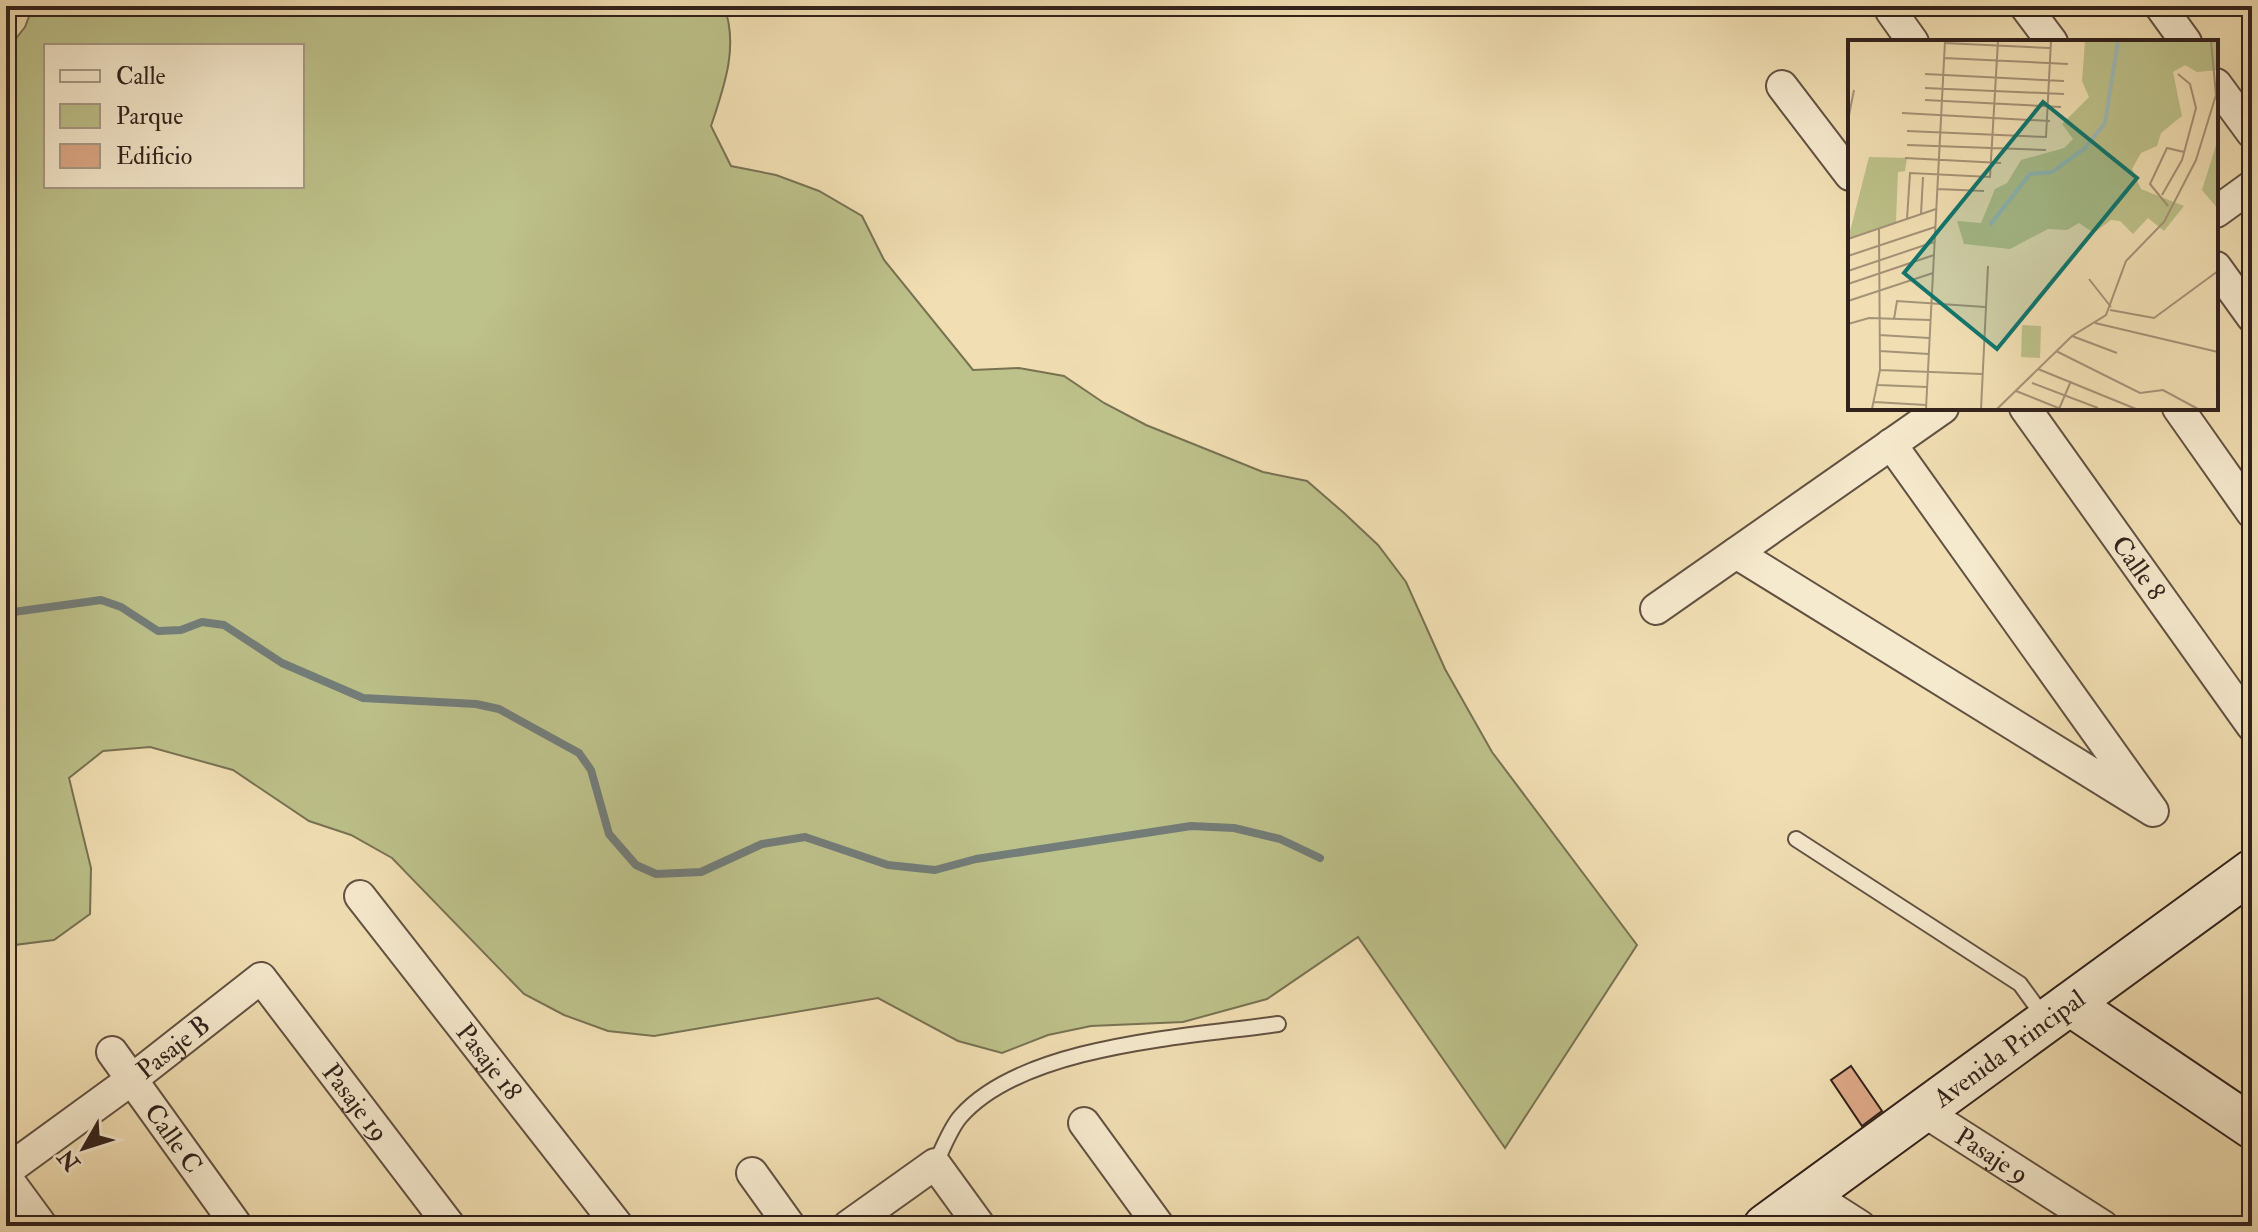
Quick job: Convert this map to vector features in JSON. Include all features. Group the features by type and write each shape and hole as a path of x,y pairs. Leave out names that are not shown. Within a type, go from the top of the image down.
{"street":[{"path":"2025,6 2050,40"},
{"path":"2160,6 2185,40"},
{"path":"1891,11 1912,40"},
{"path":"1782,86 1848,172"},
{"path":"2218,87 2252,133"},
{"path":"2218,211 2252,186"},
{"path":"2218,270 2252,317"},
{"path":"1656,609 1940,410"},
{"name":"Calle 8","path":"2026,410 2252,726"},
{"path":"2179,410 2252,513"},
{"path":"1736,553 2153,811 1891,444"},
{"name":"Avenida Principal","path":"1765,1226 2252,871"},
{"name":"Pasaje 18","path":"360,896 618,1226"},
{"name":"Pasaje B","path":"6,1171 131,1080 261,978"},
{"name":"Pasaje 19","path":"261,978 450,1226"},
{"path":"2058,1013 2252,1127"},
{"name":"Calle C","path":"112,1052 237,1226"},
{"name":"Pasaje 9","path":"1923,1111 2103,1226"},
{"path":"1084,1123 1159,1226"},
{"path":"848,1226 935,1164 980,1226"},
{"path":"752,1173 790,1226"},
{"path":"6,1177 42,1226"},
{"path":"1810,1194 1860,1226"}],"lane":[{"path":"1796,839 2020,984 2058,1013"},
{"path":"935,1164 960,1116 999,1086 1048,1062 1278,1024"}],"green space":[{"path":"33,6 724,6 730,51 725,81 711,126 731,166 776,175 819,191 862,216 884,260 973,370 1019,368 1064,376 1104,403 1146,425 1263,472 1307,481 1378,545 1406,582 1445,669 1492,752 1637,945 1505,1148 1358,937 1267,999 1183,1022 1091,1026 1048,1035 1002,1053 958,1041 878,998 654,1036 608,1031 564,1015 524,994 392,858 351,835 309,821 233,770 150,747 103,751 69,778 91,868 90,914 54,940 6,946 6,51 25,27"}],"building":[{"path":"1851,1066 1882,1111 1862,1126 1831,1080"}],"waterway":[{"path":"6,613 101,600 121,607 158,631 181,630 202,622 224,625 282,663 363,698 476,704 499,709 579,753 591,770 609,834 636,865 656,874 701,872 762,844 805,837 888,865 935,870 976,859 1191,826 1234,828 1280,839 1320,858"}]}
